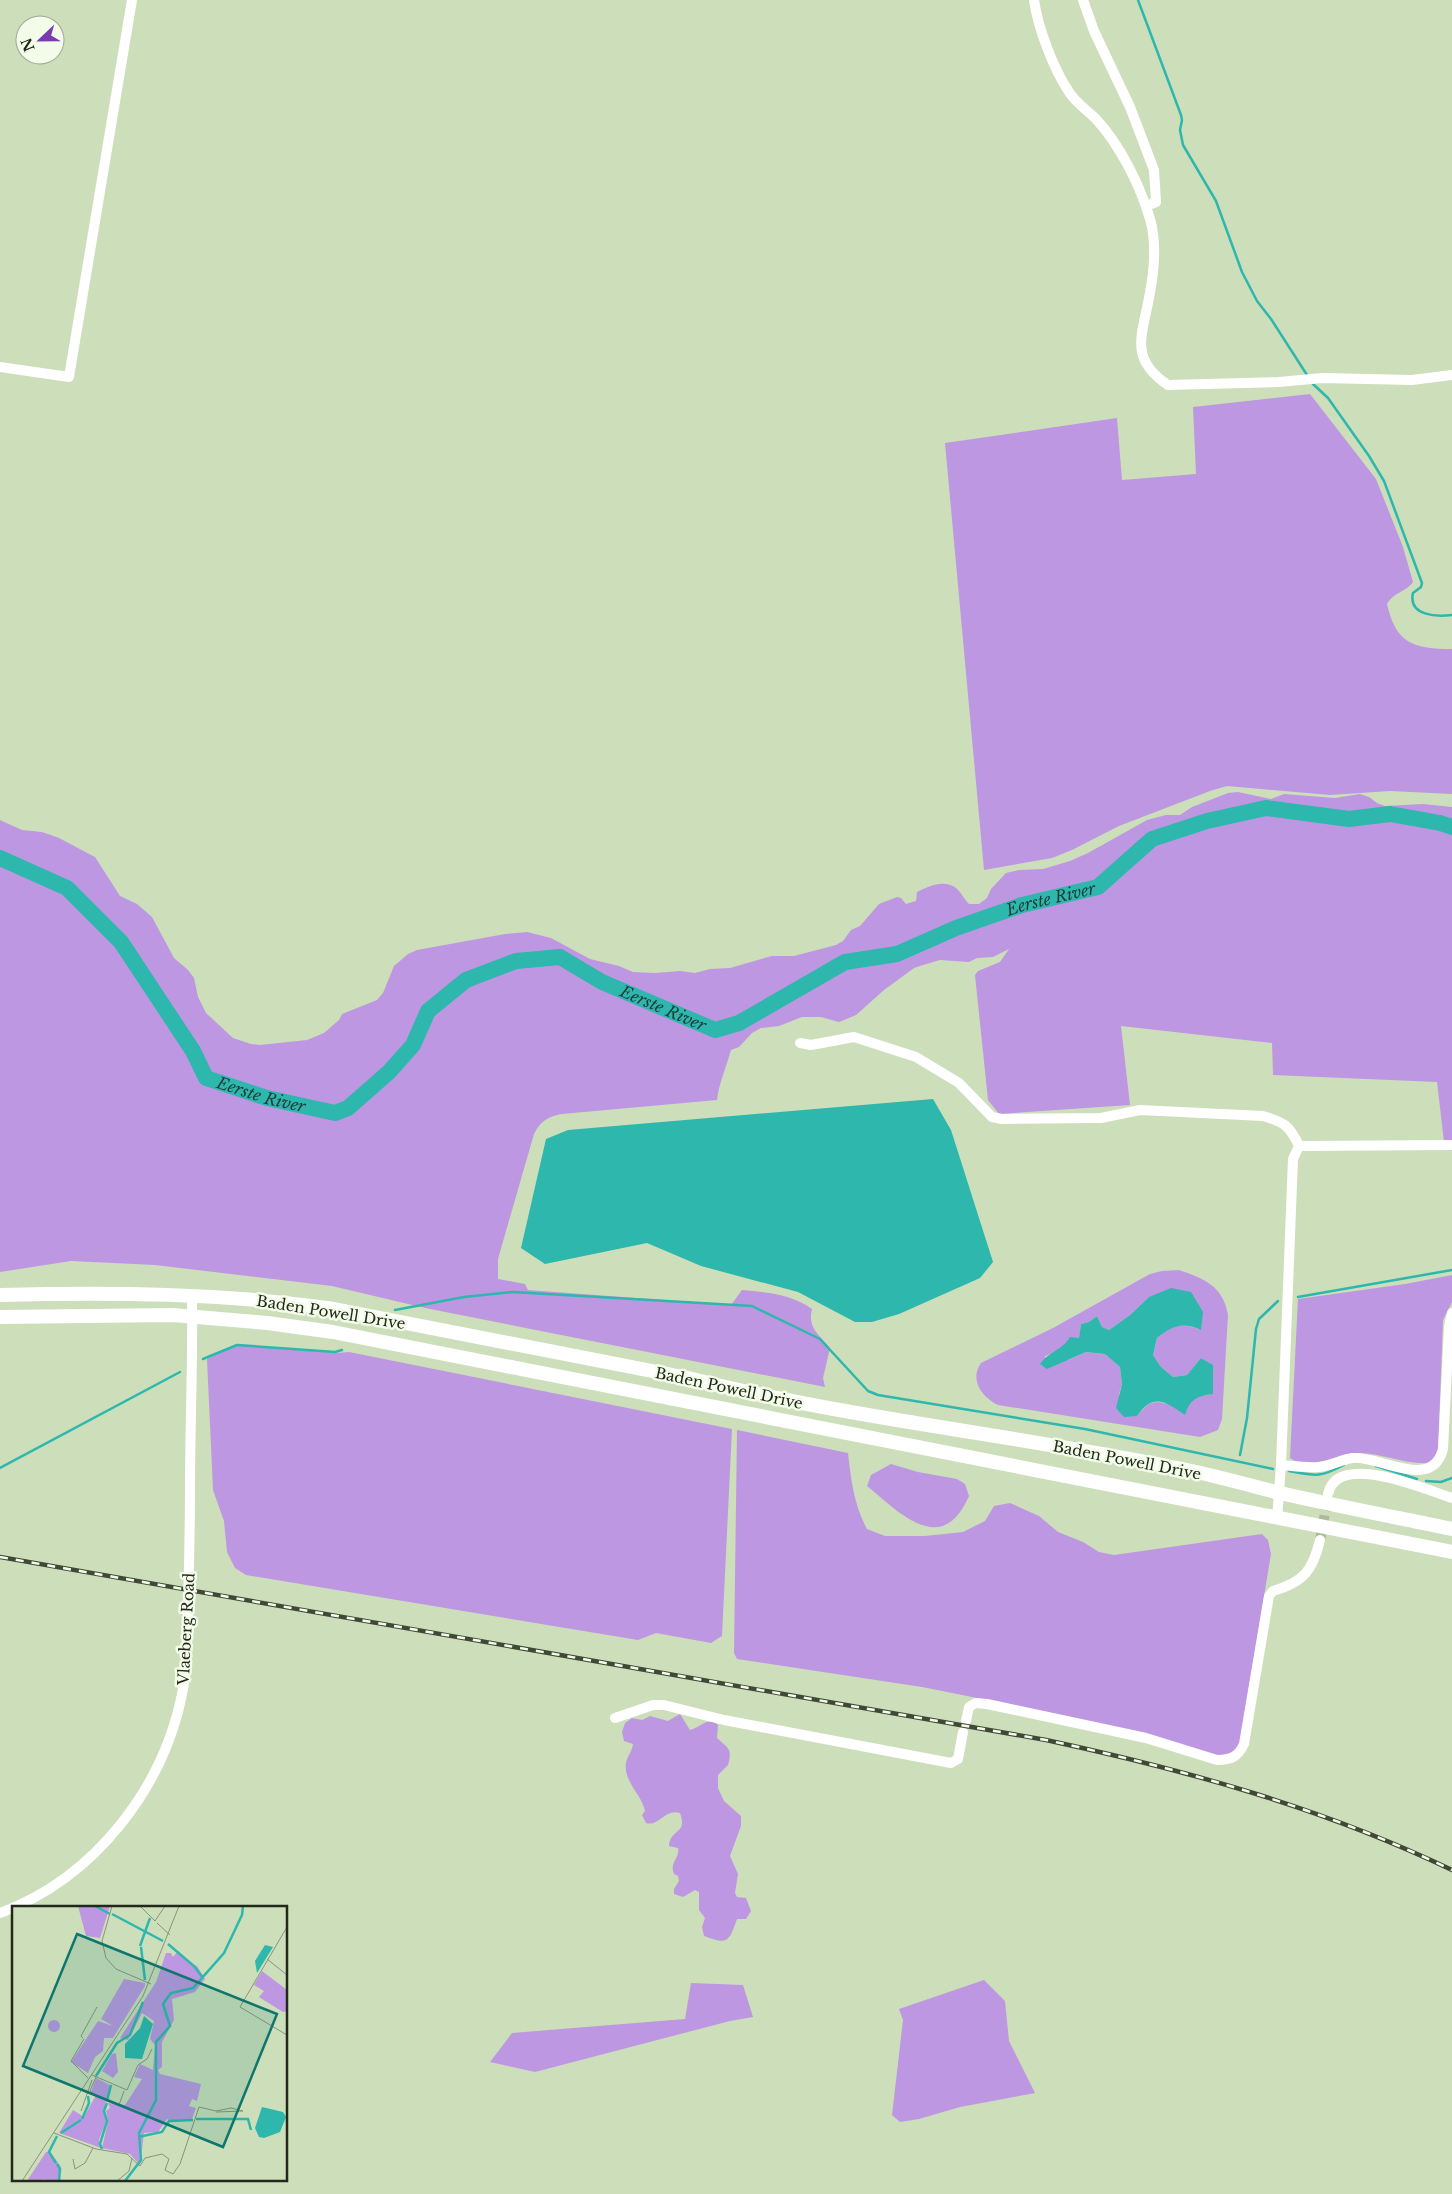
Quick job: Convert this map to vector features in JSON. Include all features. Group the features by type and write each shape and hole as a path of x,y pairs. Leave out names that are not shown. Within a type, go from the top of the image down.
{"main road":[{"name":"Baden Powell Drive","path":"0,1295 192,1297 288,1302 334,1309 688,1378 739,1391 871,1417 968,1431 1196,1472 1279,1493 1452,1529"},
{"name":"Baden Powell Drive","path":"0,1317 192,1316 333,1332 1452,1552"}],"street":[{"path":"0,367 69,377 132,0"},
{"path":"1034,0 1059,76 1070,94 1096,119 1110,136 1146,206 1152,227 1154,244 1152,284 1141,329 1140,352 1151,372 1168,385 1279,382 1322,378 1412,380 1452,374"},
{"path":"1083,0 1094,31 1130,108 1154,170 1156,202 1146,206"},
{"path":"800,1043 811,1045 854,1037 916,1057 959,1084 985,1111 997,1118 1054,1120 1100,1118 1140,1110 1263,1116 1282,1121 1294,1134 1299,1146 1293,1159 1281,1465 1277,1518"},
{"path":"1299,1146 1452,1146"},
{"name":"Vlaeberg Road","path":"15,1906 54,1885 94,1853 117,1830 152,1778 166,1748 183,1689 187,1662 192,1297"},
{"path":"1281,1465 1320,1467 1353,1458 1415,1470 1436,1465 1443,1449 1449,1327 1452,1313"},
{"path":"1414,1486 1424,1478 1428,1468"},
{"path":"1328,1494 1330,1486 1338,1478 1356,1473 1378,1475 1414,1486 1424,1487 1452,1498"},
{"path":"615,1718 653,1705 664,1705 724,1720 951,1763 958,1759 969,1707 976,1703 1146,1738 1217,1760 1228,1760 1240,1754 1244,1744 1269,1596 1273,1591 1288,1586 1300,1579 1313,1565 1320,1540"},
{"name":"Vlaeberg Road","path":"0,1913 12,1907"}],"shaded area":[{"path":"1310,394 1376,479 1403,547 1413,582 1387,604 1396,628 1409,642 1417,645 1427,648 1452,649 1452,794 1390,791 1330,795 1227,786 1119,826 1052,858 984,870 945,443 1117,418 1122,480 1196,474 1193,407"},
{"path":"1238,792 1271,799 1284,794 1335,798 1360,794 1385,806 1423,804 1452,807 1452,1142 1444,1142 1437,1082 1273,1075 1272,1043 1121,1026 1130,1105 999,1114 988,1100 975,975 978,971 1000,962 1009,949 993,957 977,958 969,962 940,960 914,968 884,990 856,1015 839,1022 821,1017 802,1017 779,1026 761,1028 752,1033 739,1047 731,1050 717,1100 562,1114 545,1120 534,1134 498,1259 498,1279 525,1284 528,1290 731,1305 742,1290 787,1297 812,1309 811,1321 813,1326 830,1348 823,1378 825,1387 425,1308 332,1286 155,1265 71,1261 0,1272 0,820 22,830 42,832 59,838 95,857 120,896 137,904 152,917 174,958 194,978 198,997 206,1013 233,1038 260,1045 307,1040 324,1033 339,1020 342,1014 377,1000 383,993 394,966 408,954 417,950 505,934 527,932 551,938 590,959 619,966 633,972 680,971 695,973 710,969 730,968 772,956 794,956 836,945 843,941 851,930 860,926 879,904 897,897 901,898 906,904 916,901 917,892 931,886 947,884 956,888 969,904 979,904 987,898 991,889 1006,873 1019,870 1043,869 1070,861 1147,820 1166,815 1180,815 1192,807 1228,793"},
{"path":"1179,1270 1205,1281 1217,1290 1226,1305 1228,1315 1222,1419 1218,1430 1200,1437 998,1405 982,1393 976,1376 981,1363 1053,1328 1150,1274","holes":["1149,1297 1201,1330 1183,1325 1173,1327 1157,1338 1153,1355 1161,1367 1173,1377 1187,1375 1201,1358 1212,1365 1213,1394 1199,1396 1179,1406 1161,1402 1150,1403 1137,1416 1119,1394 1122,1384 1120,1367 1105,1354 1086,1352 1068,1360 1044,1357 1079,1339 1081,1324 1089,1322 1097,1316 1102,1327 1109,1330 1130,1315"]},
{"path":"1452,1275 1452,1302 1443,1320 1438,1452 1430,1463 1358,1453 1315,1463 1298,1462 1290,1458 1298,1299 1405,1284"},
{"path":"236,1345 337,1353 349,1352 732,1429 722,1636 711,1643 656,1633 638,1640 246,1575 235,1568 227,1552 224,1521 213,1490 207,1359"},
{"path":"737,1430 848,1453 854,1492 859,1511 867,1529 885,1536 925,1536 963,1532 985,1521 994,1506 1010,1503 1039,1516 1058,1532 1083,1542 1099,1552 1114,1555 1262,1534 1268,1540 1271,1554 1239,1747 1225,1757 987,1700 922,1687 737,1659 734,1653"},
{"path":"891,1464 918,1472 957,1479 965,1484 969,1496 958,1514 946,1524 934,1527 920,1524 893,1508 867,1486 871,1475"},
{"path":"680,1714 690,1730 707,1722 718,1725 717,1738 728,1748 730,1755 728,1765 718,1775 718,1788 724,1801 741,1816 741,1826 730,1856 738,1874 735,1893 737,1897 746,1898 751,1911 746,1919 737,1919 732,1933 723,1941 704,1936 702,1927 705,1918 699,1910 699,1892 695,1890 683,1897 674,1894 674,1889 679,1881 678,1876 674,1874 673,1870 678,1855 678,1848 669,1846 672,1836 682,1825 680,1813 670,1813 651,1824 646,1823 642,1815 645,1811 643,1805 627,1776 627,1761 633,1744 624,1741 622,1732 625,1723 632,1718 642,1720 650,1716 668,1721"},
{"path":"984,1980 1005,2001 1009,2041 1035,2093 960,2107 919,2119 900,2122 892,2115 903,2020 899,2009"},
{"path":"691,1983 743,1985 753,2017 730,2021 535,2072 490,2062 512,2033 685,2019"}],"water":[{"path":"933,1099 951,1130 993,1262 980,1278 899,1314 872,1322 855,1322 798,1292 701,1266 647,1243 545,1264 521,1248 546,1139 568,1130"},
{"path":"1171,1288 1191,1292 1203,1312 1201,1330 1183,1325 1168,1330 1157,1338 1153,1355 1161,1367 1173,1377 1187,1375 1201,1358 1213,1365 1213,1394 1195,1399 1189,1405 1185,1415 1165,1403 1154,1402 1148,1404 1137,1416 1124,1417 1116,1408 1122,1384 1120,1367 1105,1354 1086,1352 1047,1369 1040,1364 1047,1356 1064,1345 1070,1337 1079,1338 1081,1324 1089,1322 1097,1316 1102,1327 1109,1330 1130,1315 1149,1297"}],"waterway":[{"path":"1138,0 1181,115 1180,130 1183,145 1216,201 1242,272 1257,301 1271,319 1307,375"},
{"path":"1313,384 1328,398 1369,456 1384,481 1422,583 1421,587 1413,593 1415,606 1419,611 1432,615 1452,615"},
{"name":"Eerste River","path":"0,858 67,888 121,942 193,1051 206,1078 267,1098 335,1113 348,1108 389,1072 413,1045 428,1011 466,980 516,961 560,957 602,982 715,1030 739,1023 845,962 897,954 956,928 1022,905 1098,887 1152,839 1207,821 1266,808 1349,819 1390,814 1452,827"},
{"path":"1298,1297 1452,1270"},
{"path":"395,1310 464,1297 513,1292 752,1306 820,1339 868,1391 878,1395 1085,1429 1273,1469"},
{"path":"1240,1455 1247,1418 1256,1329 1259,1319 1278,1301"},
{"path":"203,1359 237,1345 335,1352 342,1350"},
{"path":"0,1468 180,1372"},
{"path":"1289,1471 1317,1475 1344,1465"},
{"path":"1376,1466 1417,1479"},
{"path":"1426,1481 1441,1482 1452,1478"}],"tunnel":[{"path":"1320,1540 1328,1497"}],"railway":[{"path":"0,1557 1046,1740 1150,1764 1253,1793 1354,1828 1452,1870"}]}
